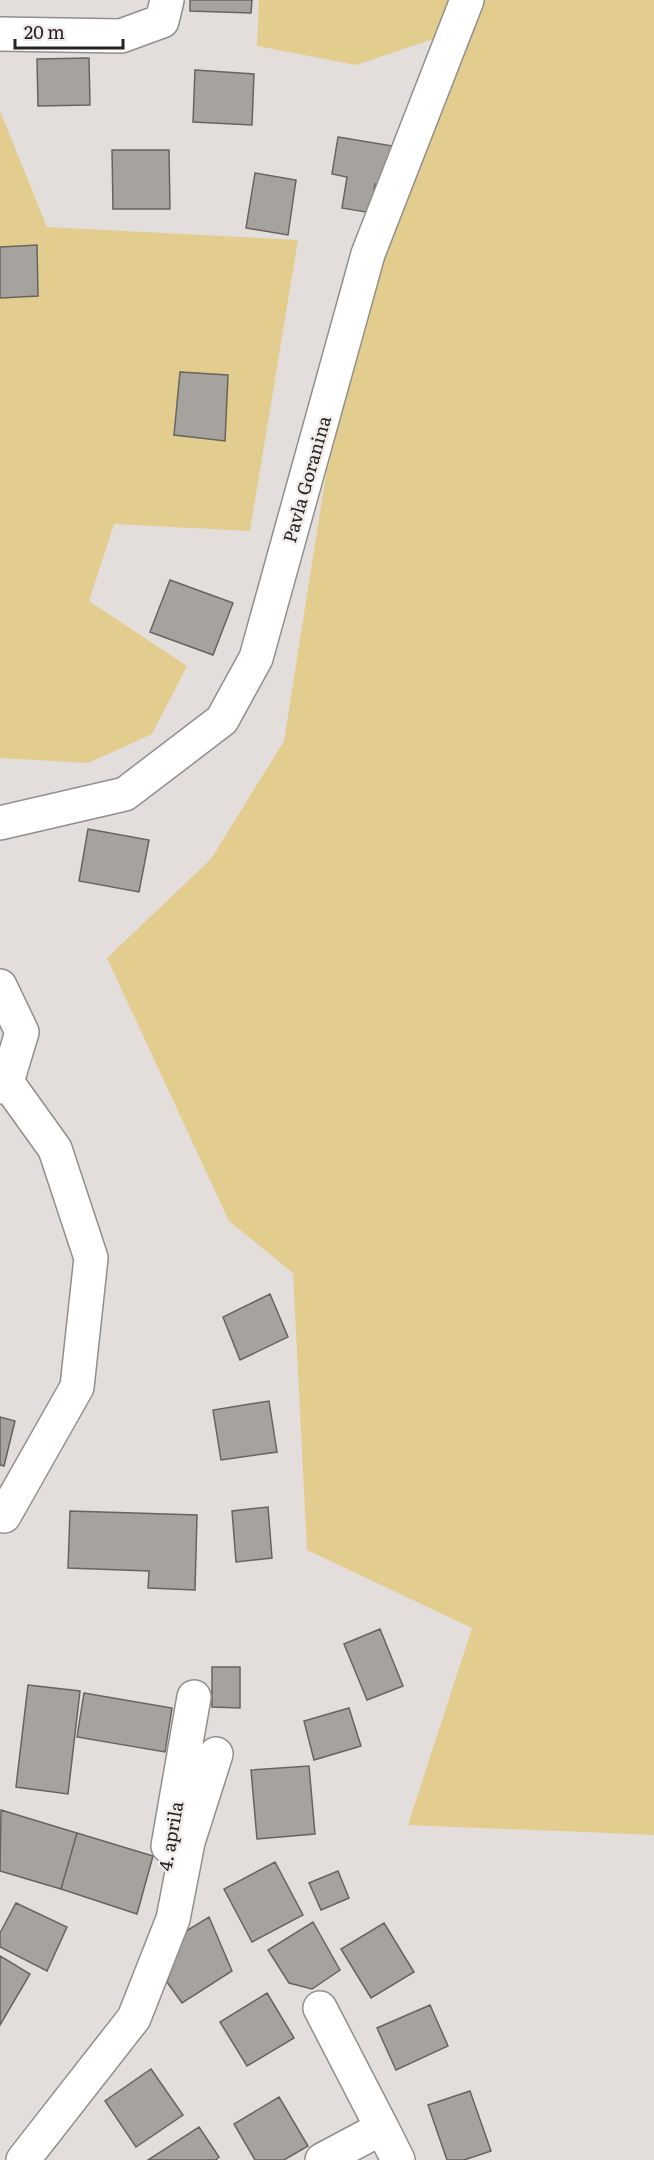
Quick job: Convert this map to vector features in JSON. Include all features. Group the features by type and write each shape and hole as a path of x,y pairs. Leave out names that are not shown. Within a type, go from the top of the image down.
{"street":[{"path":"0,34 121,36 162,21 167,0"},
{"name":"Pavla Goranina","path":"0,823 125,794 222,720 256,658 368,254 467,0"},
{"path":"0,987 22,1032 4,1084 55,1149 91,1258 76,1387 4,1516"},
{"name":"4. aprila","path":"155,1961 137,1950 158,1898 194,1697"},
{"name":"4. aprila","path":"23,2160 134,2018 173,1919 188,1842 216,1754"},
{"path":"320,2008 398,2160"},
{"path":"322,2160 382,2128"}],"shaded area":[{"path":"259,0 654,0 654,1835 408,1825 472,1628 307,1550 293,1273 229,1221 107,958 211,859 284,741 340,385 445,35 356,65 257,46"},
{"path":"0,111 47,227 298,240 250,531 114,524 89,601 187,666 152,734 88,763 0,758"}],"building":[{"path":"190,0 252,0 251,13 190,11"},
{"path":"89,58 90,105 38,106 37,59"},
{"path":"195,70 254,74 252,125 193,122"},
{"path":"338,137 393,146 386,185 375,184 371,213 342,208 347,177 332,174"},
{"path":"112,150 169,150 170,209 113,209"},
{"path":"255,173 296,180 288,235 246,228"},
{"path":"37,245 38,296 0,298 0,247"},
{"path":"180,372 228,375 225,441 174,435"},
{"path":"170,580 233,603 213,655 150,632"},
{"path":"88,829 149,840 139,892 79,881"},
{"path":"270,1294 288,1337 240,1360 223,1317"},
{"path":"269,1401 277,1452 221,1460 213,1410"},
{"path":"0,1417 15,1421 4,1466 0,1465"},
{"path":"268,1507 272,1558 236,1562 232,1511"},
{"path":"70,1511 197,1515 195,1590 148,1588 149,1571 68,1568"},
{"path":"380,1629 403,1686 367,1700 344,1644"},
{"path":"212,1667 240,1667 240,1708 212,1707"},
{"path":"28,1685 80,1691 68,1794 16,1787"},
{"path":"84,1693 172,1708 165,1752 77,1737"},
{"path":"349,1708 361,1746 314,1760 304,1721"},
{"path":"309,1766 315,1834 257,1839 251,1770"},
{"path":"1,1810 77,1833 61,1889 0,1871"},
{"path":"77,1833 153,1856 137,1914 61,1889"},
{"path":"275,1862 303,1915 252,1942 224,1889"},
{"path":"338,1871 349,1898 321,1910 309,1883"},
{"path":"16,1903 67,1927 47,1971 0,1947 0,1933"},
{"path":"209,1917 232,1971 182,2003 167,1982 183,1933"},
{"path":"313,1922 340,1970 312,1989 289,1983 268,1950"},
{"path":"384,1923 414,1972 371,1998 341,1949"},
{"path":"0,1956 30,1974 0,2025"},
{"path":"267,1993 294,2038 247,2066 220,2022"},
{"path":"430,2005 448,2046 396,2070 377,2028"},
{"path":"151,2069 183,2115 136,2147 105,2101"},
{"path":"470,2091 491,2151 464,2160 447,2160 428,2105"},
{"path":"279,2097 308,2146 284,2160 255,2160 234,2124"},
{"path":"199,2127 219,2157 216,2160 148,2160"}]}
